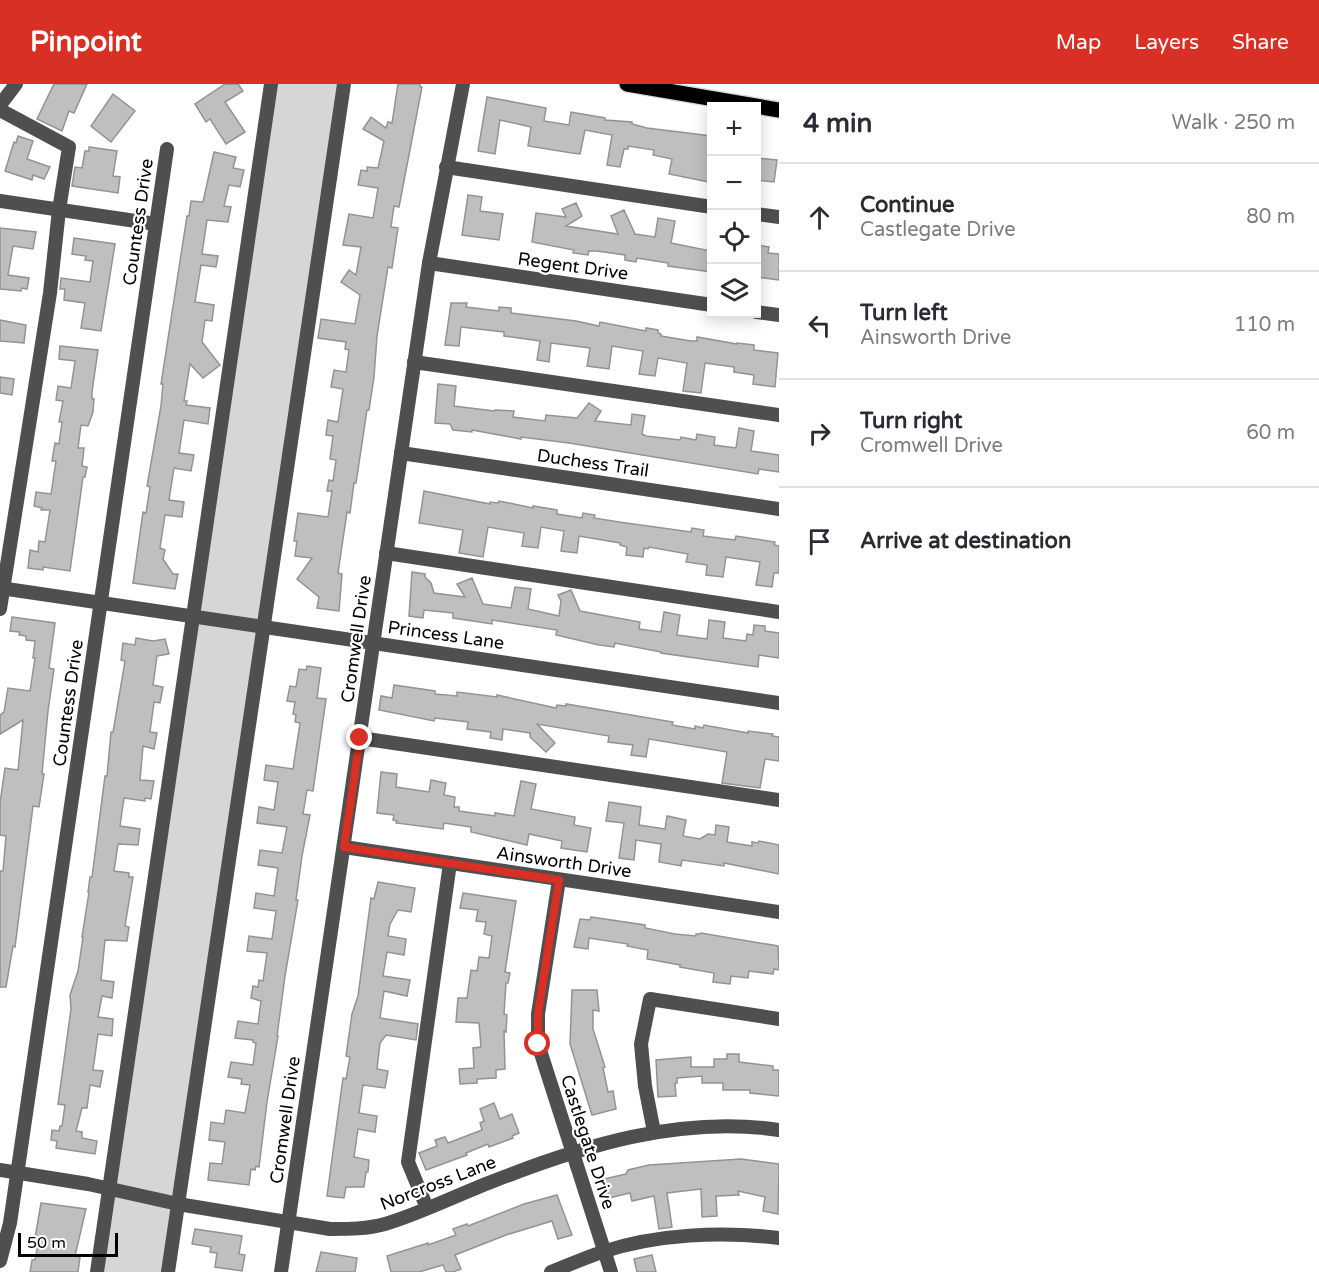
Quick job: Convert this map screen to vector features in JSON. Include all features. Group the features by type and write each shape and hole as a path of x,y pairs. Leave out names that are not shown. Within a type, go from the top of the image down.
{"main road":[{"path":"627,84 779,110"}],"street":[{"path":"0,105 16,84"},
{"path":"97,1272 271,84"},
{"path":"168,1272 344,84"},
{"name":"Cromwell Drive","path":"282,1272 429,263 463,84"},
{"path":"0,110 69,147 50,293 1,588 0,609"},
{"name":"Countess Drive","path":"0,1261 10,1223 167,149"},
{"path":"446,167 707,206"},
{"path":"0,201 156,224"},
{"path":"761,215 779,217"},
{"name":"Regent Drive","path":"429,263 707,304"},
{"path":"761,313 779,315"},
{"path":"414,362 779,414"},
{"name":"Duchess Trail","path":"401,453 779,509"},
{"path":"386,553 779,612"},
{"name":"Princess Lane","path":"1,588 779,703"},
{"path":"360,738 779,800"},
{"name":"Ainsworth Drive","path":"344,847 779,912"},
{"path":"427,1208 408,1162 450,863"},
{"name":"Castlegate Drive","path":"559,880 538,1014 538,1044 611,1272"},
{"path":"654,1132 645,1086 641,1044 651,999 779,1019"},
{"name":"Norcross Lane","path":"0,1170 178,1204 330,1229 355,1229 385,1224 494,1180 606,1142 654,1132 721,1126 779,1130"},
{"path":"551,1272 604,1251 665,1238 716,1233 779,1238"}],"shaded area":[{"path":"273,84 348,84 172,1272 97,1272"}],"building":[{"path":"54,84 87,84 74,113 69,111 62,131 37,119"},
{"path":"225,84 238,84 243,91 225,102 245,132 226,144 210,119 206,122 195,104"},
{"path":"398,84 420,84 422,87 399,207 394,206 391,227 398,228 392,268 388,267 377,336 374,377 356,483 354,483 350,513 347,512 338,573 342,574 339,611 317,608 319,597 297,579 312,558 295,556 297,541 294,541 298,513 328,517 332,491 327,491 329,480 333,481 336,460 330,459 333,436 326,435 328,420 338,422 343,389 331,387 334,370 346,372 349,350 345,349 346,342 318,338 321,319 355,324 360,295 341,282 349,270 356,275 361,247 343,245 349,214 373,218 378,188 358,185 361,170 367,171 367,167 378,168 384,141 363,129 371,117 386,128 388,122 392,123"},
{"path":"113,94 135,111 111,142 91,126"},
{"path":"487,97 546,108 544,121 569,125 571,112 605,118 605,120 632,122 632,124 647,128 707,136 707,182 669,174 672,159 653,155 654,150 628,146 628,149 624,149 620,167 607,165 612,135 585,130 580,154 528,146 531,127 500,120 495,154 478,151"},
{"path":"18,136 33,141 27,159 50,167 44,179 33,175 32,180 5,171"},
{"path":"89,147 117,151 113,176 120,177 118,193 72,186 75,167 82,168 85,151 89,151"},
{"path":"214,152 236,157 233,168 244,170 240,187 229,185 224,206 231,207 228,222 207,220 202,254 218,256 216,267 201,265 195,302 214,305 212,321 205,320 202,342 220,365 203,378 190,364 184,401 187,401 186,405 210,408 208,424 184,420 179,453 194,455 191,471 174,468 169,500 184,502 182,517 165,515 160,548 165,550 163,559 173,574 178,574 175,589 133,583 143,512 146,513 150,487 147,486 161,406 163,384 161,384 187,216 189,216 191,201 203,202"},
{"path":"761,158 777,160 774,182 761,181"},
{"path":"468,195 482,197 480,211 503,214 499,240 462,235"},
{"path":"576,203 582,216 566,226 618,234 611,216 624,210 635,234 655,237 658,218 675,221 671,243 707,250 707,271 668,266 668,263 637,258 636,262 625,260 625,255 597,251 589,251 588,255 573,253 574,250 532,242 536,213 566,217 562,209"},
{"path":"0,228 36,232 33,249 13,246 8,275 29,278 27,289 22,288 21,291 0,289"},
{"path":"74,238 115,244 101,331 81,328 85,303 64,300 65,289 60,289 61,278 90,282 93,261 85,260 86,256 72,254"},
{"path":"761,246 769,247 768,253 779,254 779,280 761,278"},
{"path":"451,303 467,303 466,307 499,311 499,307 511,308 511,313 599,326 600,322 646,331 646,328 658,330 661,336 691,341 697,341 697,337 754,345 754,350 778,353 775,387 753,384 754,375 734,372 734,367 705,363 701,393 683,391 687,363 658,358 655,376 639,374 643,351 612,346 609,369 587,366 590,348 551,343 549,362 537,360 540,341 504,336 504,332 461,327 459,346 445,345"},
{"path":"0,320 26,325 24,343 0,341"},
{"path":"60,346 98,350 92,392 93,412 88,426 81,425 78,448 84,448 82,466 87,467 85,477 83,477 70,571 43,567 43,570 28,568 30,550 38,552 39,541 45,542 50,510 41,510 42,508 34,506 36,492 51,494 56,461 52,461 55,443 59,444 62,422 59,422 63,401 56,400 58,386 71,388 75,361 59,359"},
{"path":"0,377 14,379 12,395 0,393"},
{"path":"438,384 456,386 454,406 514,411 513,417 545,421 546,415 577,418 589,403 601,411 595,421 631,425 632,414 645,416 642,434 646,436 696,440 697,434 715,437 714,445 736,448 739,428 754,431 751,451 779,455 779,472 759,469 758,474 569,443 521,437 521,439 472,430 472,432 453,430 450,424 435,423"},
{"path":"424,491 490,504 490,502 498,503 499,501 557,510 557,514 582,518 583,513 595,515 594,518 691,532 692,528 704,530 703,536 735,540 736,536 775,542 774,545 779,546 779,573 774,573 772,587 756,585 760,562 726,557 723,577 706,575 707,565 686,562 688,554 649,547 644,548 643,557 626,555 627,547 620,543 579,536 577,553 561,551 564,531 541,527 538,548 522,546 524,533 488,527 483,557 459,553 463,530 419,523"},
{"path":"412,572 425,574 434,593 465,597 457,584 472,578 483,604 511,608 515,587 531,589 528,609 559,616 561,601 558,595 571,590 580,611 640,622 639,629 661,632 664,612 680,615 677,635 707,639 709,620 725,622 723,638 746,641 747,634 753,635 754,625 765,626 765,631 779,633 779,658 759,655 758,667 661,653 615,643 614,647 599,645 556,635 557,630 492,620 492,624 453,618 453,613 424,610 423,618 409,616"},
{"path":"12,617 55,623 49,668 54,669 39,807 33,806 15,947 13,946 6,987 0,987 0,871 3,871 6,836 0,835 0,803 5,768 18,770 23,720 0,734 0,715 4,712 8,688 30,691 35,658 33,658 35,641 26,640 26,636 19,635 20,632 10,631"},
{"path":"136,638 153,641 165,639 169,654 157,656 153,685 163,687 160,703 154,702 150,732 157,733 154,749 143,746 140,780 154,781 151,799 145,798 145,801 124,798 120,826 140,829 138,845 118,844 114,871 129,873 129,877 133,877 125,926 129,927 127,941 105,940 101,980 114,982 112,998 102,996 98,1017 113,1019 112,1036 98,1034 93,1070 103,1071 100,1087 90,1085 87,1108 82,1108 76,1131 82,1132 82,1138 97,1141 95,1154 56,1148 57,1141 51,1140 52,1130 59,1131 62,1126 65,1105 58,1104 71,1009 70,995 78,971 105,776 107,776 111,732 113,732 125,661 121,660 123,643 135,645"},
{"path":"307,666 321,668 317,698 326,699 313,791 307,790 303,814 310,815 302,856 296,900 298,900 285,976 259,1167 256,1166 255,1170 251,1169 249,1185 208,1180 210,1163 222,1164 225,1142 209,1140 211,1122 224,1124 226,1110 245,1113 250,1085 241,1084 242,1079 228,1077 231,1062 253,1065 256,1043 253,1040 235,1038 238,1021 258,1024 261,1001 251,998 253,986 258,987 259,980 263,981 267,953 247,951 249,936 272,939 276,911 254,908 256,893 274,896 278,868 258,865 260,850 282,853 287,827 257,823 259,807 274,810 278,782 264,780 266,765 293,769 300,723 295,722 296,715 293,714 295,702 287,701 290,686 296,687 299,669 306,670"},
{"path":"394,685 435,691 435,694 457,696 457,692 497,697 497,695 556,708 557,705 566,706 566,704 673,722 672,725 695,729 695,726 703,728 704,725 748,733 748,731 773,734 772,736 779,737 779,761 765,759 760,788 722,783 727,752 649,739 646,757 631,755 633,745 608,742 609,736 537,724 555,743 546,752 530,737 530,733 503,729 502,740 490,738 491,732 467,729 468,722 435,718 434,721 379,710 381,696 392,698"},
{"path":"381,772 397,774 396,787 429,792 431,780 446,783 444,795 455,797 454,807 459,807 459,811 495,816 495,813 514,816 521,781 536,784 531,809 575,817 574,825 591,828 587,852 561,848 562,841 529,834 527,845 471,832 471,827 444,823 443,829 396,823 397,821 393,820 394,815 377,813"},
{"path":"609,802 641,807 639,825 665,829 667,816 686,820 683,836 700,839 708,834 715,835 716,825 729,827 727,842 752,846 752,842 758,843 759,841 779,845 779,874 724,863 724,866 682,860 681,866 659,862 661,844 636,840 634,860 619,858 624,823 606,821"},
{"path":"378,882 415,888 411,912 398,910 390,924 388,936 406,939 404,955 387,952 383,976 410,980 407,996 384,991 380,1018 418,1024 416,1040 386,1035 380,1043 377,1069 388,1071 385,1088 363,1085 359,1113 377,1116 375,1132 358,1129 354,1157 369,1160 364,1187 346,1187 344,1198 327,1196 343,1078 346,1079 350,1057 346,1056 352,1014 358,996 371,898 374,899"},
{"path":"463,893 516,901 505,972 510,973 508,983 506,983 504,1014 507,1015 506,1032 504,1031 505,1069 496,1070 496,1078 477,1079 477,1083 460,1084 459,1069 474,1068 473,1048 481,1047 479,1023 456,1022 458,998 467,998 471,970 477,971 479,957 489,958 492,936 484,934 486,922 476,921 478,910 460,908"},
{"path":"591,917 645,925 645,928 675,934 696,936 701,933 778,946 779,970 774,969 773,974 749,971 748,978 731,976 730,984 713,982 714,973 647,959 648,950 627,946 628,944 589,938 588,949 574,947 580,919 590,920"},
{"path":"572,990 597,990 599,1011 593,1010 593,1029 605,1067 603,1068 608,1092 613,1091 616,1109 592,1115 570,1044"},
{"path":"727,1054 739,1054 739,1062 773,1066 773,1070 779,1070 779,1096 750,1093 750,1090 723,1090 723,1083 702,1083 702,1076 677,1078 676,1096 658,1097 656,1060 691,1057 691,1067 714,1067 714,1059 727,1059"},
{"path":"494,1103 500,1119 512,1114 519,1133 512,1136 513,1138 489,1147 488,1144 466,1153 467,1155 426,1170 419,1153 437,1146 435,1140 445,1137 448,1143 482,1130 480,1123 484,1121 480,1109"},
{"path":"741,1159 779,1164 778,1214 763,1211 765,1197 738,1191 739,1195 716,1196 717,1216 702,1217 701,1189 667,1193 672,1227 659,1229 654,1196 632,1201 630,1193 609,1198 604,1179 649,1165"},
{"path":"557,1195 572,1235 558,1239 552,1221 506,1235 455,1255 461,1269 453,1272 446,1272 443,1265 419,1272 391,1272 387,1256 456,1235 453,1229 467,1224 468,1226 524,1204"},
{"path":"41,1203 86,1209 75,1256 80,1257 78,1272 30,1272 39,1239 35,1238"},
{"path":"195,1229 242,1236 239,1254 245,1255 242,1271 215,1267 217,1253 210,1252 211,1247 192,1244"},
{"path":"321,1252 357,1258 355,1272 316,1272"},
{"path":"652,1255 656,1272 637,1272 634,1259"}],"route":[{"path":"360,738 344,847 559,880 538,1014 538,1044"}]}
